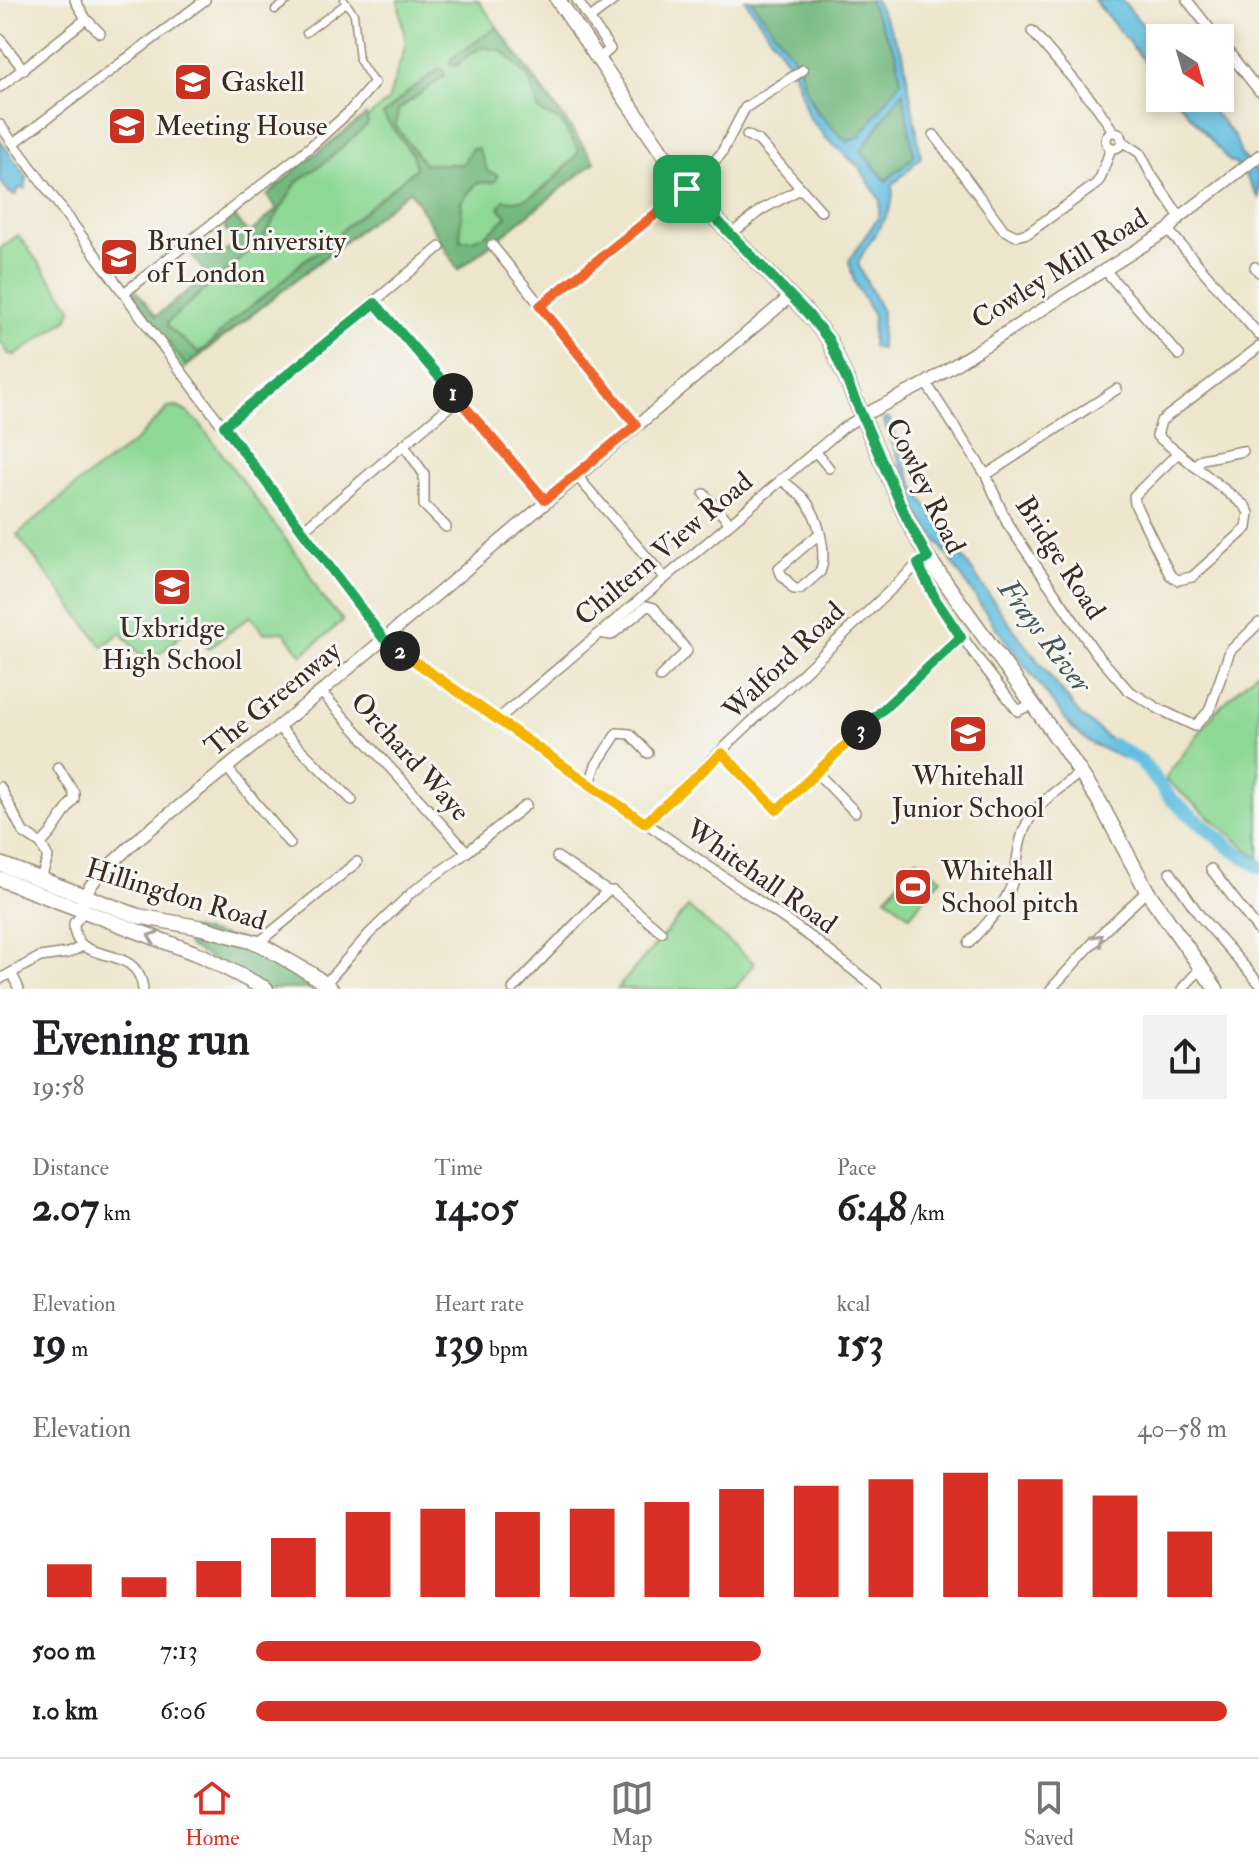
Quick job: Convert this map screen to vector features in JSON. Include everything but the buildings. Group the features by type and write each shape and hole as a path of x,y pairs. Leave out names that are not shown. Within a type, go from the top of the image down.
{"main road":[{"name":"Cowley Road","path":"558,0 687,189 791,296 829,340 871,412 923,561 1032,704 1080,773 1099,801 1147,891 1216,989"},
{"name":"Hillingdon Road","path":"0,864 41,878 82,908 203,928 258,943 328,986"},
{"name":"Hillingdon Road","path":"0,879 203,956 266,989"},
{"path":"203,928 191,929 185,936 188,946 203,956"}],"street":[{"path":"75,0 86,19 100,33"},
{"path":"14,143 205,0"},
{"path":"275,10 289,0"},
{"path":"577,0 611,50 599,59"},
{"path":"590,18 614,0"},
{"path":"1187,0 1206,24"},
{"path":"124,293 310,147 349,112 374,83 359,60 354,14 345,2 306,33"},
{"path":"0,87 86,19"},
{"path":"1032,31 1097,107 1113,131 1140,153 1180,217"},
{"path":"0,39 24,70"},
{"path":"1234,59 1259,91"},
{"path":"540,306 687,189 721,154 745,108 803,70"},
{"name":"Whitehall Road","path":"0,125 383,638 815,940 877,989"},
{"path":"1111,148 1105,139 1113,131"},
{"path":"747,135 759,141 821,211"},
{"path":"934,135 1004,230 1016,236 1028,233 1095,185 1111,148"},
{"path":"1111,148 1119,146 1122,141"},
{"name":"Cowley Mill Road","path":"871,412 926,383 1168,230 1180,217 1256,158"},
{"path":"730,235 761,210 800,189"},
{"path":"1168,230 1259,335"},
{"path":"492,245 636,425"},
{"path":"224,426 440,247"},
{"path":"1104,269 1179,355"},
{"name":"The Greenway","path":"82,908 94,881 121,854 321,692 545,500 791,296"},
{"path":"375,303 545,500"},
{"path":"1248,322 1259,313"},
{"path":"1177,454 1134,496 1135,504 1170,575 1178,580 1192,577 1247,528 1249,513 1245,506 1157,436 1161,421 1259,347"},
{"name":"Bridge Road","path":"926,383 986,475 1007,523 1095,652 1128,690 1195,726 1209,711 1230,651 1259,623"},
{"path":"986,475 1117,389"},
{"path":"303,530 458,399"},
{"name":"Chiltern View Road","path":"497,720 815,451 871,412"},
{"path":"404,445 424,474 424,505 446,527"},
{"path":"815,451 829,468"},
{"path":"1194,466 1202,459 1243,451"},
{"path":"576,475 664,577"},
{"path":"781,479 808,504 819,534 823,554 821,571 800,589 794,589 779,568 819,534"},
{"path":"704,494 729,522"},
{"path":"923,561 936,600 961,637 1018,711 1032,704"},
{"name":"Walford Road","path":"645,823 923,561"},
{"path":"599,633 611,635 647,606 654,608 687,651 660,677"},
{"path":"722,753 777,810 961,637"},
{"name":"Orchard Waye","path":"321,692 467,852"},
{"path":"278,727 352,800"},
{"path":"590,783 596,765 617,733 630,734 648,753"},
{"path":"41,844 74,799 74,793 58,767"},
{"path":"227,768 290,844"},
{"path":"816,772 855,812"},
{"path":"969,943 1010,890 1018,840 1031,816 1050,796 1080,773"},
{"path":"0,787 23,832 41,844 48,857 41,878"},
{"name":"Orchard Waye","path":"328,986 369,934 409,895 526,805"},
{"path":"557,857 607,891 613,891 661,932"},
{"path":"258,943 357,862"},
{"path":"1170,872 1207,924 1259,983"},
{"path":"1212,876 1259,931"},
{"path":"513,989 607,891"},
{"path":"1051,989 1103,932 1147,891"},
{"path":"0,979 40,957 68,953 81,942 82,908"},
{"path":"81,942 95,953 129,962 140,973 143,989"},
{"path":"1182,989 1200,969"},
{"path":"12,974 19,989"}],"green space":[{"path":"398,0 478,0 595,162 458,270 410,190 181,371 148,326 262,236 301,171 388,101 406,43"},
{"path":"751,0 868,0 896,53 902,81 859,137 851,141 842,139 819,113 804,86 799,65"},
{"path":"497,27 595,162 458,270 410,190 186,366 132,293 136,290 156,316 207,276 188,250 206,242 218,257 236,244 225,229 225,223 234,216 249,234 277,209 267,196 296,169 366,115 368,124 329,159 297,182 262,240 168,322 168,327 198,352 204,349 238,316 275,288 304,260 332,243 344,228 416,168 413,156 383,115 440,69 444,76 398,110 396,126 424,164 463,164 471,149 478,148 488,172 498,175 495,182 477,183 461,202 461,240 475,239 492,230 507,216 499,208 504,200 515,201 534,195 575,157 579,150 560,121 539,111 529,78 503,51 483,47 456,66 450,64 451,59"},
{"path":"903,90 914,156 886,181 860,151"},
{"path":"18,235 72,308 67,320 16,355 9,354 0,341 0,249"},
{"path":"177,407 200,424 306,567 321,596 343,621 302,655 284,632 264,633 250,616 208,649 199,635 197,622 147,664 121,632 103,647 17,535 134,442 168,408"},
{"path":"1259,669 1259,859 1166,780 1216,711"},
{"name":"Whitehall School pitch","path":"917,859 941,878 910,916 886,897"},
{"path":"688,907 754,963 735,989 617,989"},
{"path":"191,929 258,943 331,989 266,989 188,946 185,936"}],"water":[{"path":"745,0 751,0 799,65 815,110 847,142 859,137 901,81 896,53 868,0 875,0 903,53 921,157 892,186 893,197 886,217 858,264 882,312 881,349 872,347 873,315 854,281 849,261 879,216 880,200 859,167 826,138 808,116 793,69","holes":["903,91 914,156 886,181 861,151"]},
{"path":"1094,0 1122,0 1146,29 1146,63"},
{"path":"1187,112 1214,112 1235,137 1241,155 1259,174 1259,198 1243,172 1229,161"},
{"path":"0,140 27,177 25,189 19,188 16,195 11,194 0,181"},
{"path":"889,418 911,479 922,499 1006,619 1081,716 1132,752 1125,759 1092,744 1073,729 997,629 913,505 883,420"}],"waterway":[{"name":"Frays River","path":"1113,745 1140,760 1172,800 1259,867"}],"place":[{"name":"Gaskell","path":"193,82"},
{"name":"Meeting House","path":"127,126"},
{"name":"Brunel University of London","path":"119,257"},
{"name":"Uxbridge High School","path":"172,587"},
{"name":"Whitehall Junior School","path":"968,734"},
{"name":"Whitehall School pitch","path":"913,887"}],"route":[{"path":"687,189 808,314 829,340 907,519 928,558 918,564 936,600 961,637 777,810 722,753 645,823 383,638 224,426 375,303 545,500 636,425 540,306 687,189"}]}
